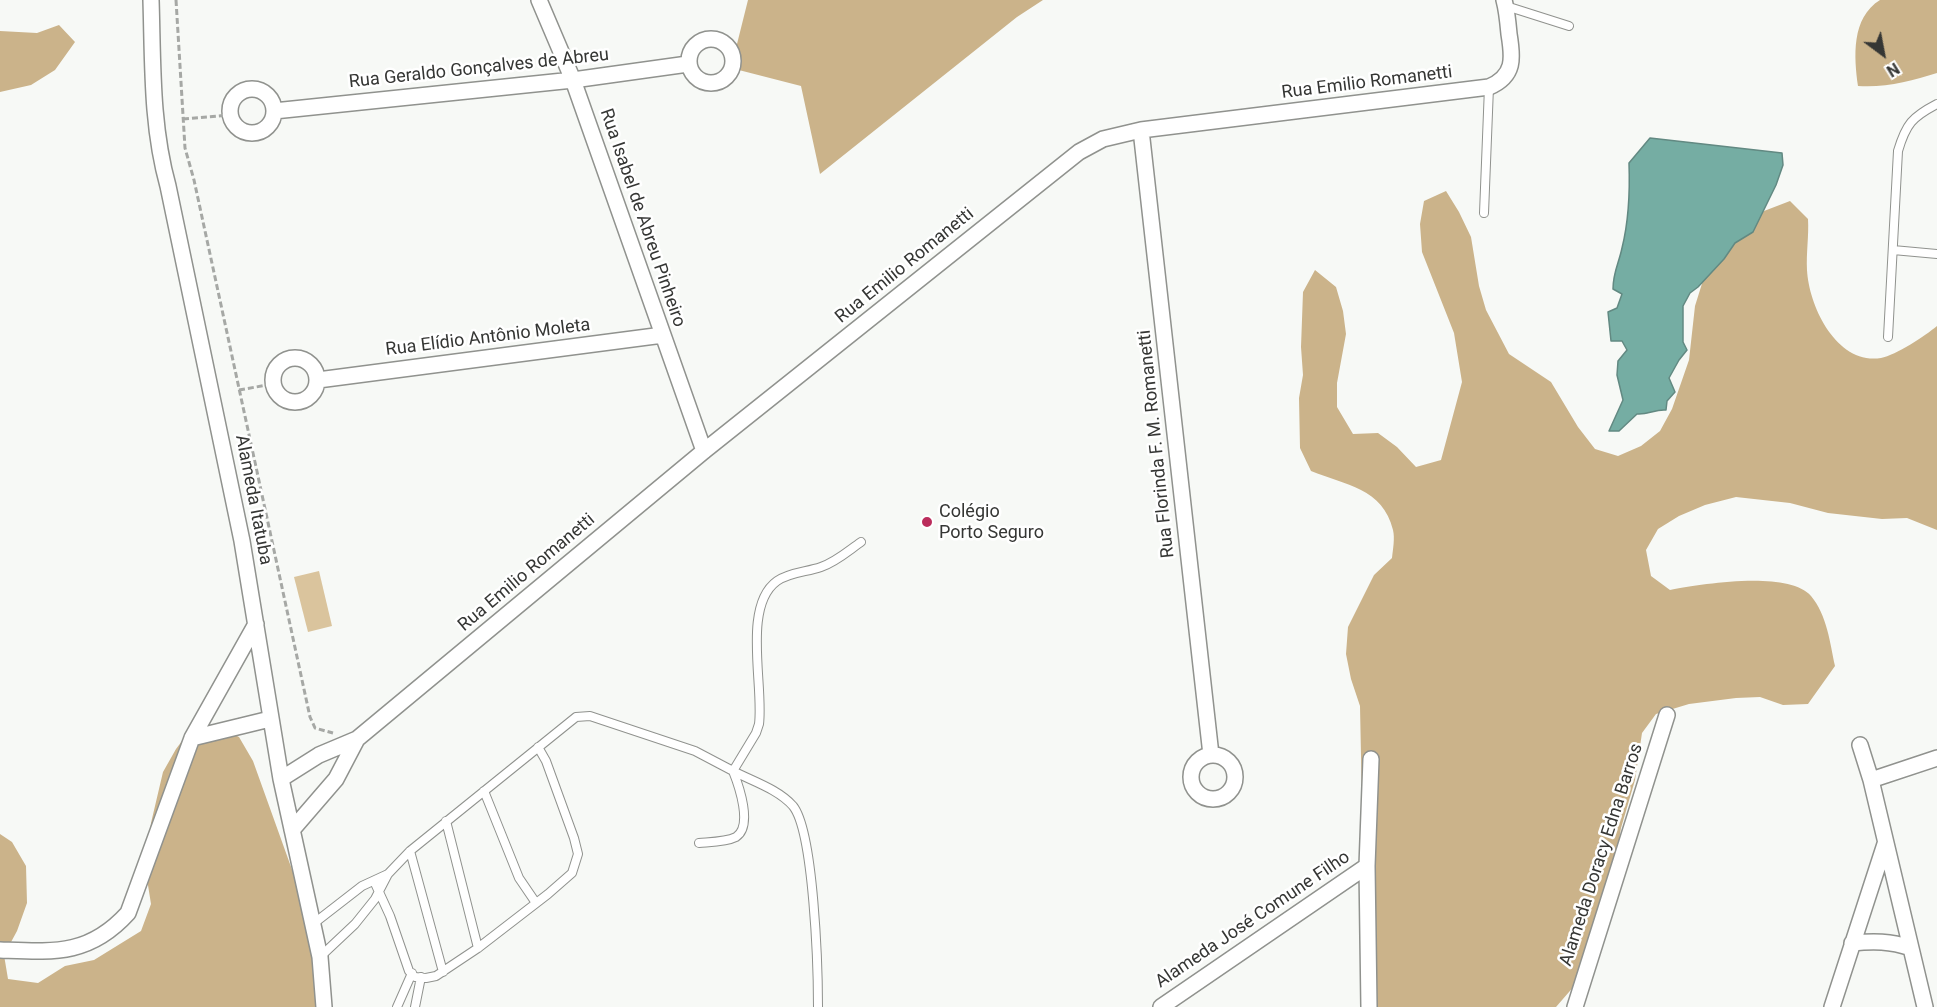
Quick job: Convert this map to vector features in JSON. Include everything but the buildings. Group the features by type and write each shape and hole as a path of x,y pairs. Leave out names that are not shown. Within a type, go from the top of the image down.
{"street":[{"name":"Alameda Itatuba","path":"151,0 154,112 160,155 242,541 281,778 320,957 324,1007"},
{"name":"Rua Isabel de Abreu Pinheiro","path":"539,0 573,80 704,451"},
{"path":"1489,87 1498,83 1506,75 1512,57 1505,3"},
{"name":"Rua Geraldo Gonçalves de Abreu","path":"274,111 573,80 688,64"},
{"name":"Rua Emilio Romanetti","path":"281,778 319,755 357,739 704,451 1079,152 1103,139 1141,130 1489,87"},
{"path":"250,88 258,89 270,97 274,111 269,125 264,130 249,134 236,128 229,114 236,94 250,88"},
{"name":"Rua Florinda F. M. Romanetti","path":"1141,130 1211,755"},
{"name":"Rua Elídio Antônio Moleta","path":"318,380 663,335"},
{"path":"294,358 308,361 318,380 313,394 300,402 286,400 279,396 273,384 273,376 280,363 294,358"},
{"path":"0,950 52,952 62,950 98,938 113,929 128,913 192,738 256,624"},
{"name":"Alameda Doracy Edna Barros","path":"1575,1007 1667,715"},
{"path":"192,738 270,719"},
{"name":"Rua Emilio Romanetti","path":"292,830 336,779 357,739"},
{"path":"1860,744 1925,1007"},
{"path":"1870,780 1937,758"},
{"path":"1369,1007 1367,866 1371,759"},
{"path":"1832,1007 1885,844"},
{"name":"Alameda José Comune Filho","path":"1161,1007 1367,866"},
{"path":"1852,944 1877,941 1911,948"}],"lane":[{"path":"1505,3 1569,26"},
{"path":"1484,213 1489,87"},
{"path":"1887,337 1898,151 1904,130 1917,116 1937,104"},
{"path":"1893,250 1937,254"},
{"path":"733,771 759,724 758,630 759,610 763,596 776,581 786,576 823,567 861,542"},
{"path":"320,957 355,924 379,891 388,874 410,851 571,720 590,716 694,751 785,799 800,817 807,850 818,953 818,1007"},
{"path":"374,881 410,971 415,977 436,976 443,972 536,903 572,873 578,854 546,761 538,747"},
{"path":"699,843 729,839 738,835 743,829 740,790 733,771"},
{"path":"483,791 519,878 536,903"},
{"path":"446,821 478,948"},
{"path":"410,851 443,972"},
{"path":"313,924 362,886 388,874"},
{"path":"398,1007 412,973"},
{"path":"415,1007 421,977"}],"path":[{"path":"176,0 185,148 194,180 309,717 315,728 357,739"},
{"path":"183,119 229,114"},
{"path":"239,390 273,384"}],"shaded area":[{"path":"748,0 1043,0 1017,17 820,174 801,86 731,68"},
{"path":"1880,0 1937,0 1937,73 1898,83 1858,86 1856,51 1859,27 1871,8"},
{"path":"59,25 75,42 55,70 31,85 0,92 0,31 37,33"},
{"path":"1446,191 1471,237 1479,286 1486,310 1509,354 1551,382 1578,427 1595,449 1618,456 1641,446 1660,431 1672,409 1689,360 1695,306 1705,274 1764,211 1790,201 1808,219 1807,270 1813,300 1828,330 1851,352 1865,358 1881,358 1910,345 1937,326 1937,530 1907,518 1882,519 1828,513 1790,503 1736,497 1705,505 1679,516 1658,529 1646,550 1651,576 1670,590 1744,581 1784,583 1800,588 1811,596 1821,612 1835,666 1808,704 1783,705 1760,697 1736,698 1689,704 1656,714 1642,733 1635,780 1582,977 1556,1007 1366,1007 1360,706 1346,654 1348,627 1374,575 1392,558 1394,533 1381,505 1361,490 1311,471 1300,448 1299,398 1303,375 1301,347 1303,292 1315,270 1336,287 1343,311 1346,334 1337,383 1337,407 1353,434 1378,433 1397,447 1416,467 1441,460 1462,382 1454,333 1422,252 1420,224 1424,201"},
{"path":"319,571 332,626 308,632 294,577"},
{"path":"215,725 239,737 253,761 323,956 323,1007 0,1007 0,834 12,842 26,866 27,903 17,931 4,955 8,979 38,983 65,966 94,960 141,931 151,904 147,879 147,852 163,772 191,729"}],"water":[{"path":"1650,138 1782,153 1783,165 1753,232 1735,243 1724,259 1690,293 1683,306 1683,342 1687,350 1669,378 1675,392 1667,401 1666,410 1637,414 1619,431 1609,431 1623,400 1617,375 1618,361 1627,350 1622,341 1611,341 1608,312 1617,308 1622,294 1613,289 1613,283 1626,227 1629,163"}],"place":[{"name":"Colégio Porto Seguro","path":"927,522"}]}
